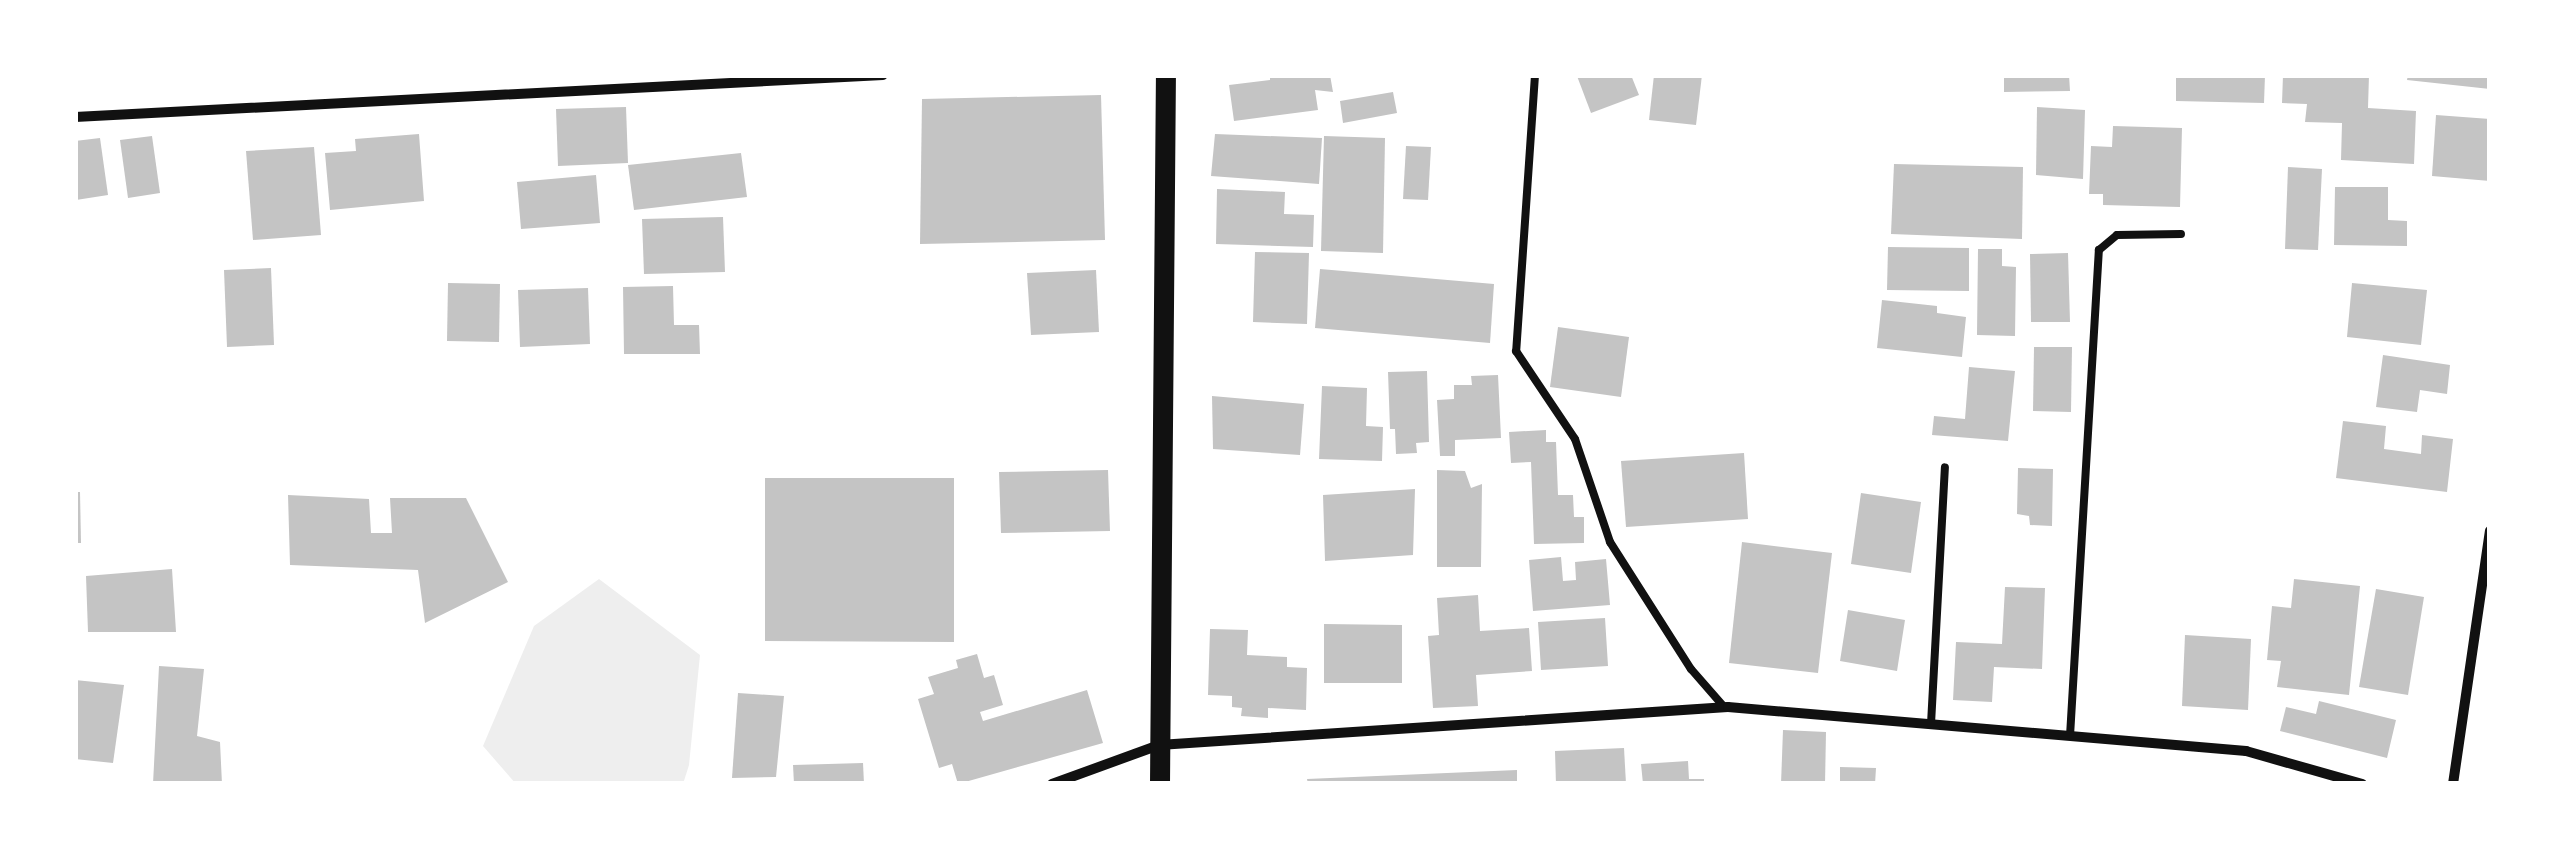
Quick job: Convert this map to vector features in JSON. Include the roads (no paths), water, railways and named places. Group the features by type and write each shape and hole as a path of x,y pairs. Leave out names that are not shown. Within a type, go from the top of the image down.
{"main road":[{"path":"1160,784 1166,75"}],"street":[{"path":"75,117 883,75"},
{"path":"2453,784 2490,531"},
{"path":"1052,784 1159,745 1724,707 2246,751 2362,784"}],"lane":[{"path":"1535,75 1516,351 1575,439 1610,542 1691,669 1724,707"},
{"path":"2070,736 2099,250 2117,235 2181,234"},
{"path":"1931,724 1945,467"}]}
